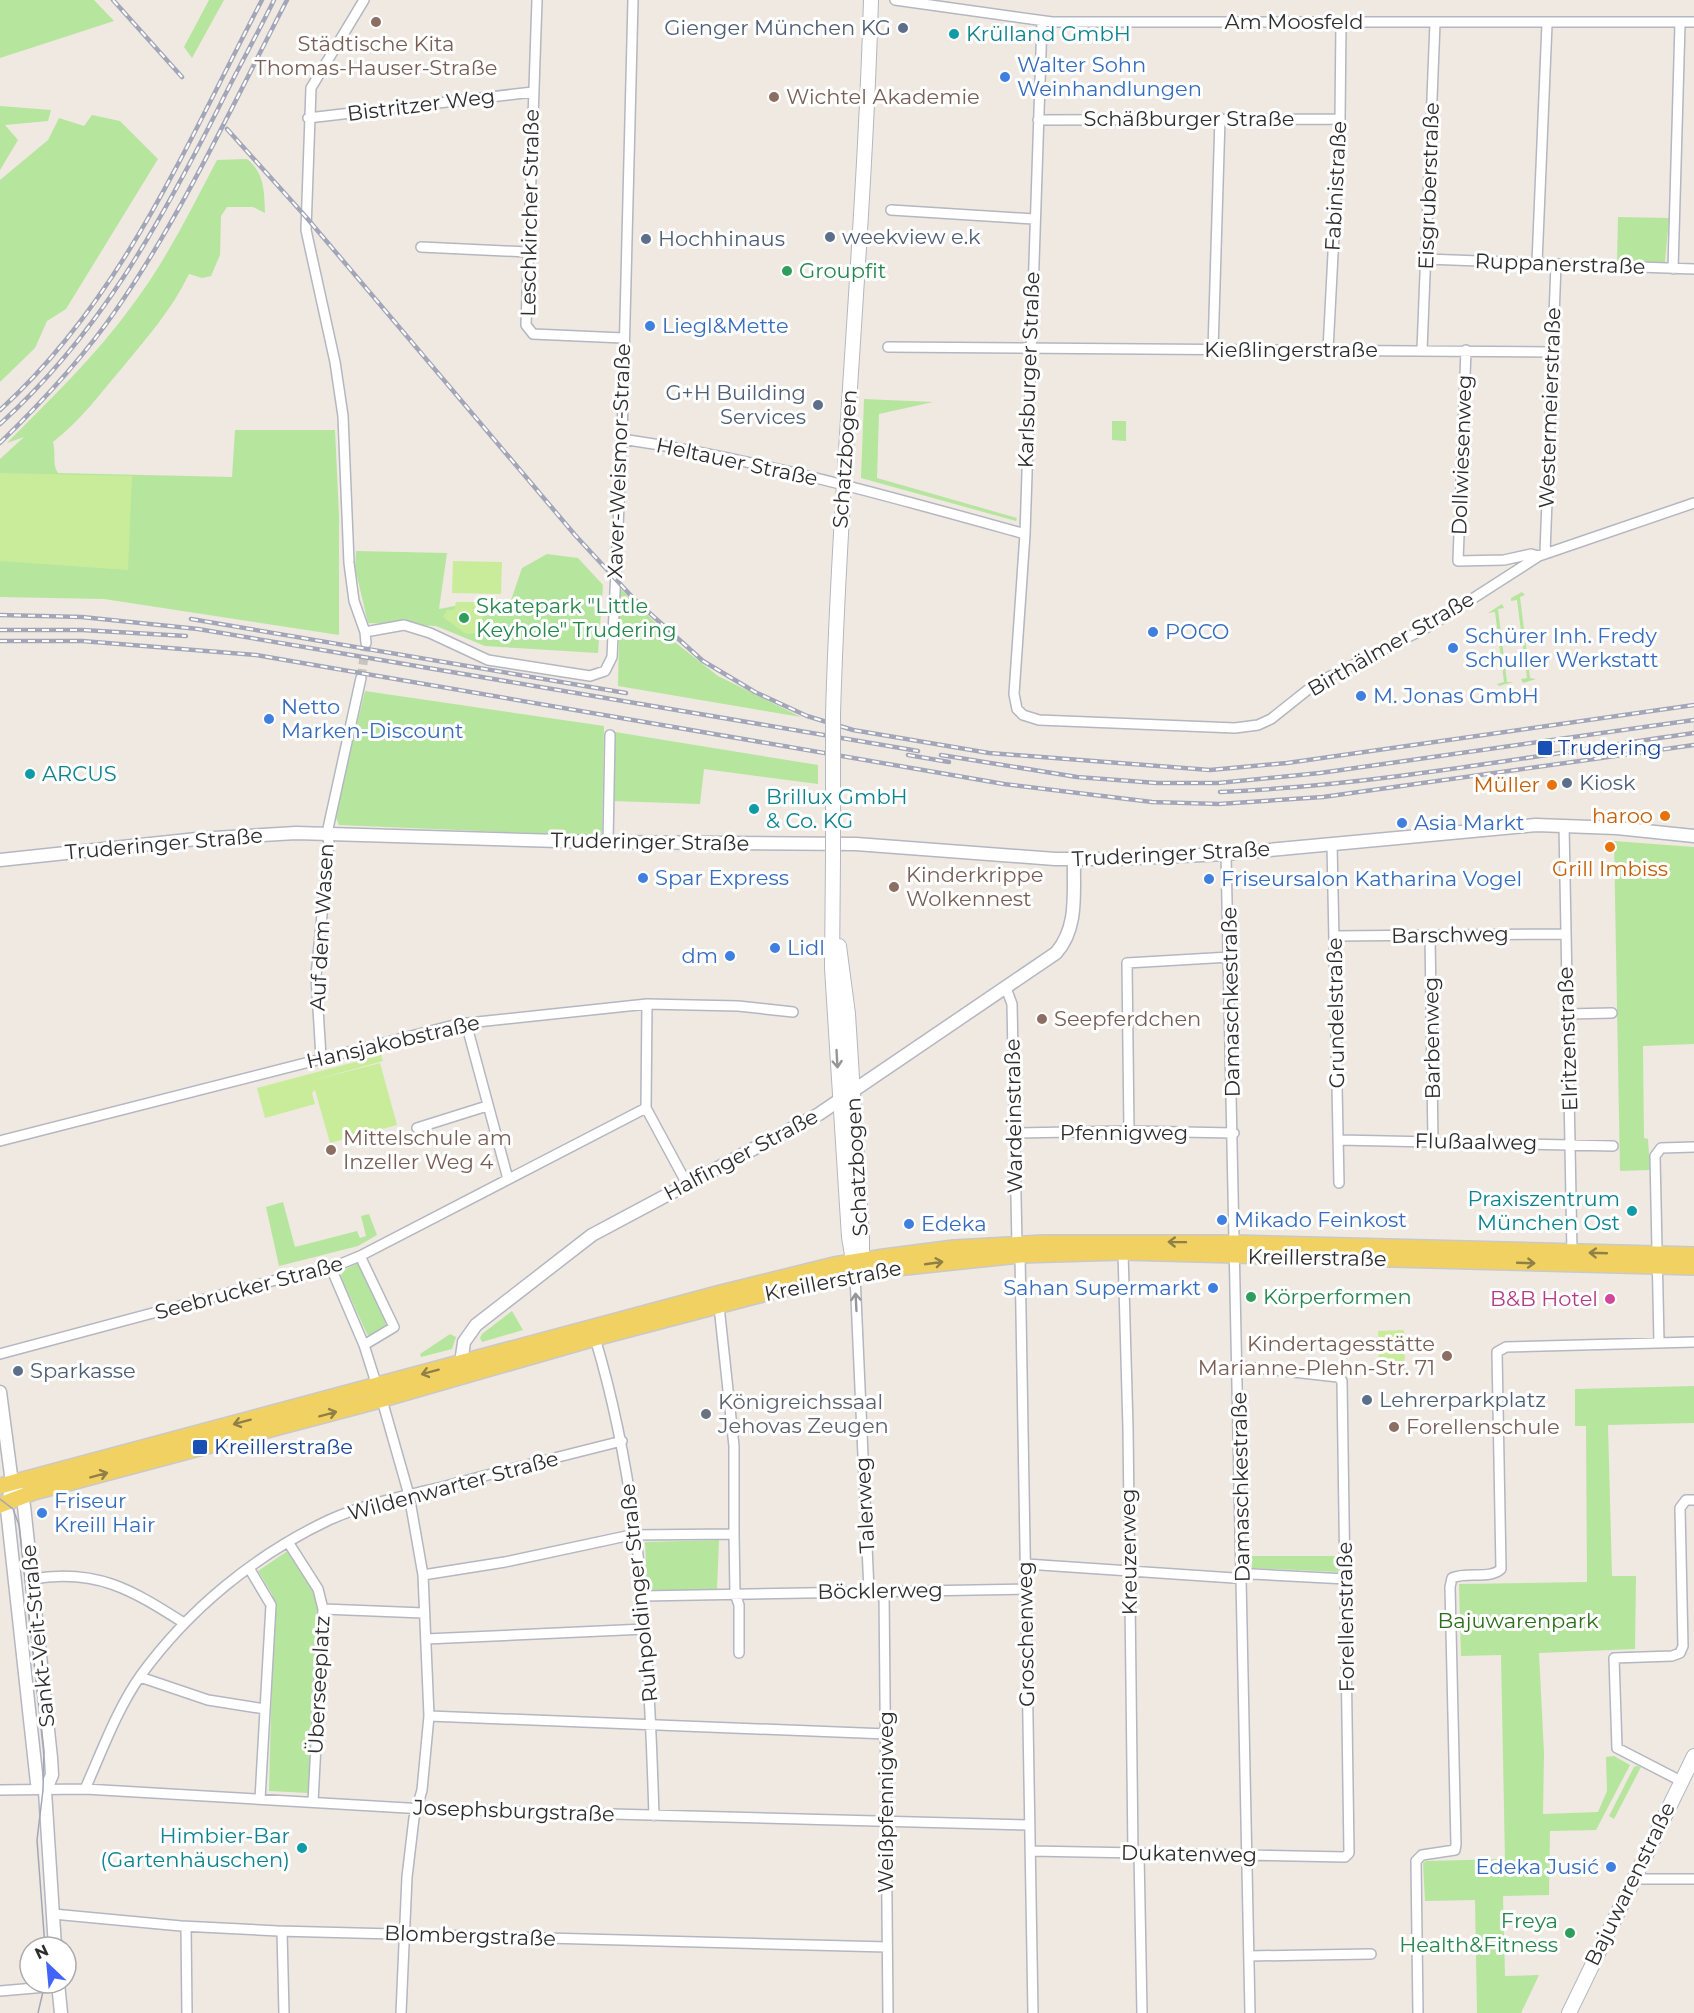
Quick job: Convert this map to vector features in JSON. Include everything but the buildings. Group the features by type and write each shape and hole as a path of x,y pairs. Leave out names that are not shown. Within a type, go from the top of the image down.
{"main road":[{"name":"Schatzbogen","path":"856,1266 839,1101 832,968 834,714 843,484 865,145 871,0"},
{"name":"Schatzbogen","path":"834,919 845,985 853,1092 862,1237 856,1266"},
{"name":"Kreillerstraße","path":"4,1504 706,1297 856,1266 945,1262 1019,1250 1122,1241 1236,1250 1657,1260 1694,1255"},
{"name":"Kreillerstraße","path":"1019,1250 1572,1252 1657,1260 1694,1267"},
{"name":"Kreillerstraße","path":"472,1365 595,1338 719,1306 856,1266"},
{"name":"Kreillerstraße","path":"6,1484 379,1393"},
{"name":"Bajuwarenstraße","path":"1569,2013 1694,1756"}],"street":[{"path":"364,0 318,72 311,88 308,118 306,230 335,362 343,416 349,563 354,601 365,632 366,643"},
{"name":"Leschkircher Straße","path":"537,0 526,325 533,334 623,338"},
{"name":"Xaver-Weismor-Straße","path":"365,632 404,625 430,633 488,660 590,676 605,671 612,657 622,439 633,0"},
{"name":"Am Moosfeld","path":"895,0 1042,22 1547,24 1680,24 1694,22"},
{"name":"Karlsburger Straße","path":"1023,715 1017,710 1014,694 1025,534 1042,22"},
{"name":"Fabinistraße","path":"1328,350 1340,119 1341,22"},
{"name":"Eisgruberstraße","path":"1422,350 1435,22"},
{"path":"1537,263 1547,24"},
{"path":"1672,269 1680,24"},
{"name":"Bistritzer Weg","path":"308,118 533,92"},
{"path":"1213,350 1220,118"},
{"name":"Schäßburger Straße","path":"1038,120 1340,119"},
{"path":"891,210 1034,219"},
{"path":"421,247 527,252"},
{"name":"Ruppanerstraße","path":"1426,259 1694,269"},
{"name":"Westermeierstraße","path":"1542,554 1556,264"},
{"name":"Kießlingerstraße","path":"888,347 1030,350 1552,352"},
{"name":"Dollwiesenweg","path":"1458,561 1466,350"},
{"name":"Heltauer Straße","path":"622,439 727,457 843,484 1025,534"},
{"name":"Birthälmer Straße","path":"1023,715 1039,720 1122,724 1234,728 1258,725 1271,719 1322,680 1430,626 1542,554 1694,503"},
{"name":"Birthälmer Straße","path":"1458,561 1504,560 1542,554"},
{"path":"1504,560 1512,572"},
{"name":"Auf dem Wasen","path":"321,1057 316,976 329,843 327,833 361,678"},
{"path":"608,842 610,735"},
{"name":"Truderinger Straße","path":"0,860 197,839 327,833 608,842 856,844 1074,859 1226,854 1454,831 1564,825 1694,836"},
{"name":"Elritzenstraße","path":"1564,825 1572,1252"},
{"name":"Grundelstraße","path":"1332,844 1339,1183"},
{"name":"Damaschkestraße","path":"1226,854 1234,1134 1250,2013"},
{"name":"Halfinger Straße","path":"472,1365 468,1336 480,1322 592,1234 808,1120 1052,957 1065,943 1072,925 1074,859"},
{"name":"Barschweg","path":"1335,936 1565,934"},
{"name":"Barbenweg","path":"1430,935 1433,1142"},
{"path":"1129,1131 1127,963 1230,957"},
{"name":"Wardeinstraße","path":"1006,988 1012,1004 1019,1250"},
{"path":"647,1004 646,1108 687,1184"},
{"name":"Hansjakobstraße","path":"0,1141 321,1057 466,1023 647,1004 738,1006 794,1012"},
{"path":"1567,1014 1612,1013"},
{"path":"466,1023 508,1179"},
{"path":"417,1128 487,1106"},
{"name":"Seebrucker Straße","path":"0,1354 276,1280 331,1268 360,1256 646,1108"},
{"name":"Pfennigweg","path":"1015,1133 1129,1131 1234,1134"},
{"name":"Flußaalweg","path":"1339,1140 1613,1146"},
{"path":"1659,1342 1654,1156 1661,1148 1694,1147"},
{"name":"Groschenweg","path":"1019,1250 1033,2013"},
{"name":"Kreuzerweg","path":"1123,1252 1136,1853 1142,2013"},
{"path":"360,1256 394,1327 364,1345"},
{"name":"Talerweg","path":"856,1266 869,1591"},
{"path":"331,1268 364,1345 379,1393 409,1495 423,1575 429,1716 422,1790 417,1808 407,1877 401,2013"},
{"path":"719,1306 734,1446 735,1594 739,1605 739,1653"},
{"name":"Ruhpoldinger Straße","path":"595,1338 622,1441 638,1534 652,1725 654,1816"},
{"path":"1418,2013 1416,1861 1422,1855 1455,1850 1456,1844 1450,1587 1452,1578 1459,1575 1494,1574 1501,1569 1497,1352 1506,1347 1694,1342"},
{"name":"Forellenstraße","path":"1238,1366 1341,1378 1346,1562 1348,1855"},
{"name":"Sankt-Veit-Straße","path":"0,1392 6,1484 4,1504 37,1783 45,1791"},
{"name":"Wildenwarter Straße","path":"85,1789 122,1706 140,1677 184,1623 249,1568 288,1542 330,1519 409,1495 622,1441"},
{"name":"Sankt-Veit-Straße","path":"6,1484 22,1497 32,1579 52,1775 45,1791 54,1935"},
{"path":"1681,1781 1617,1748 1614,1658 1672,1656 1680,1653 1683,1646 1680,1508 1686,1500 1694,1500"},
{"path":"423,1575 505,1562 638,1534 734,1534"},
{"name":"Überseeplatz","path":"288,1542 318,1589 323,1609 313,1802"},
{"path":"1026,1564 1234,1578 1252,1574 1346,1579"},
{"path":"249,1568 271,1605 260,1799"},
{"path":"32,1579 63,1576 102,1581 150,1600 184,1623"},
{"name":"Böcklerweg","path":"643,1596 1025,1589"},
{"name":"Weißpfennigweg","path":"884,1592 888,2013"},
{"path":"323,1609 424,1613"},
{"path":"426,1639 645,1629"},
{"path":"140,1677 208,1700 265,1709"},
{"path":"429,1716 887,1734"},
{"name":"Josephsburgstraße","path":"0,1790 85,1789 417,1808 1029,1825"},
{"name":"Dukatenweg","path":"1030,1851 1247,1856 1348,1855"},
{"path":"1633,1879 1694,1879"},
{"name":"Blombergstraße","path":"53,1914 186,1927 282,1931 887,1947"},
{"path":"186,1927 187,2013"},
{"path":"282,1931 284,2013"},
{"path":"1249,1956 1371,1954"},
{"path":"0,1991 18,1989"},
{"path":"59,1995 61,2013"}],"green space":[{"path":"0,0 94,0 114,21 0,58"},
{"path":"209,0 224,0 192,58 184,47"},
{"path":"0,106 51,110 48,121 5,125 18,140 0,170"},
{"path":"92,115 120,121 158,159 66,309 47,321 35,348 0,382 0,180 48,140 59,118 84,126"},
{"path":"247,159 260,177 264,190 265,213 253,207 227,207 221,216 220,255 211,276 202,278 189,274 167,311 140,346 81,416 53,442 55,466 58,473 232,477 235,430 335,430 339,515 339,635 104,599 0,597 0,459 24,437 7,443 57,393 120,322 168,251 217,160"},
{"path":"1618,217 1669,218 1665,262 1617,263"},
{"path":"864,399 933,402 879,414 877,478 1017,518 1016,521 861,478"},
{"path":"1112,421 1126,421 1126,441 1112,440"},
{"path":"0,473 132,476 128,570 0,561"},
{"path":"356,551 447,553 439,609 460,605 510,603 522,568 547,554 578,558 603,585 598,653 485,646 436,626 368,623 355,568"},
{"path":"453,561 502,562 501,594 452,593"},
{"path":"620,588 676,643 718,676 801,717 618,686"},
{"path":"1522,592 1525,595 1520,597 1530,678 1536,679 1523,683 1521,679 1527,678 1517,600 1511,601 1511,598"},
{"name":"Skatepark \"Little Keyhole\" Trudering","path":"456,602 485,602 487,606 478,633 466,634 443,617 447,610 454,610"},
{"path":"1502,604 1504,608 1498,609 1507,682 1513,682 1499,686 1497,684 1504,682 1495,612 1488,613"},
{"path":"365,691 604,726 602,836 339,825 335,815"},
{"path":"615,732 818,765 818,784 704,769 700,804 613,801"},
{"path":"1614,841 1694,847 1694,1044 1643,1046 1644,1138 1648,1139 1650,1170 1620,1171"},
{"path":"381,1055 383,1061 311,1081 380,1063 397,1125 330,1143 315,1090 312,1093 315,1104 265,1118 257,1088"},
{"path":"283,1202 295,1247 357,1231 360,1238 366,1236 361,1216 369,1214 377,1235 358,1246 279,1266 266,1207"},
{"path":"358,1263 361,1264 388,1321 387,1328 373,1337 367,1334 341,1277 342,1271"},
{"path":"512,1311 523,1330 482,1342 480,1338 482,1334"},
{"path":"1404,1330 1405,1370 1379,1371 1378,1331"},
{"path":"450,1334 456,1337 452,1349 421,1357 420,1354"},
{"name":"Bajuwarenpark","path":"1694,1386 1694,1423 1608,1425 1612,1576 1636,1576 1635,1649 1539,1653 1544,1753 1543,1814 1598,1812 1607,1791 1606,1757 1614,1756 1630,1765 1596,1830 1550,1831 1549,1895 1503,1896 1505,1976 1539,1975 1521,2013 1477,2013 1475,1900 1425,1901 1423,1863 1426,1861 1505,1859 1501,1655 1461,1656 1459,1584 1587,1582 1586,1426 1575,1426 1575,1389"},
{"path":"719,1540 717,1589 657,1591 647,1588 645,1542"},
{"path":"289,1550 314,1590 317,1608 308,1793 269,1791 274,1603 272,1594 258,1571"},
{"path":"1252,1556 1338,1556 1338,1572 1252,1568"},
{"path":"1634,1767 1641,1767 1614,1819 1609,1816"}],"tunnel":[{"path":"361,678 366,643"}],"tram line":[{"path":"0,1499 13,1509 19,1525 44,1751 43,1790 37,1840 44,1935"},
{"path":"38,2013 42,1995"}],"railway":[{"path":"113,0 182,77"},
{"path":"0,410 43,366 82,319 117,269 178,164 262,0"},
{"path":"0,424 67,354 124,277 173,195 274,0"},
{"path":"0,443 76,362 116,310 140,273 185,197 287,0"},
{"path":"227,129 306,217 575,535 635,600 703,661 755,692 807,716 853,730 989,753 1210,770 1287,763 1694,705"},
{"path":"0,615 82,617 198,629 918,751"},
{"path":"191,619 626,693"},
{"path":"0,630 82,630 186,636"},
{"path":"0,641 82,641 256,655 1004,784 1152,802 1219,804 1323,797 1694,745"},
{"path":"941,755 1077,777 1157,783 1218,783 1320,773 1694,720"},
{"path":"1220,792 1398,776 1694,733"},
{"path":"908,755 949,762"}],"place":[{"name":"Städtische Kita Thomas-Hauser-Straße","path":"376,22"},
{"name":"Gienger München KG","path":"903,28"},
{"name":"Krülland GmbH","path":"954,34"},
{"name":"Walter Sohn Weinhandlungen","path":"1005,77"},
{"name":"Wichtel Akademie","path":"774,97"},
{"name":"weekview e.k","path":"830,237"},
{"name":"Hochhinaus","path":"646,239"},
{"name":"Groupfit","path":"787,271"},
{"name":"Liegl&Mette","path":"650,326"},
{"name":"G+H Building Services","path":"818,405"},
{"name":"Skatepark \"Little Keyhole\" Trudering","path":"464,618"},
{"name":"POCO","path":"1153,632"},
{"name":"Schürer Inh. Fredy Schuller Werkstatt","path":"1453,648"},
{"name":"M. Jonas GmbH","path":"1361,696"},
{"name":"Netto Marken-Discount","path":"269,719"},
{"name":"Trudering","path":"1545,748"},
{"name":"ARCUS","path":"30,774"},
{"name":"Kiosk","path":"1567,783"},
{"name":"Müller","path":"1552,785"},
{"name":"Brillux GmbH & Co. KG","path":"754,809"},
{"name":"haroo","path":"1665,816"},
{"name":"Asia Markt","path":"1402,823"},
{"name":"Grill Imbiss","path":"1610,847"},
{"name":"Spar Express","path":"643,878"},
{"name":"Friseursalon Katharina Vogel","path":"1209,879"},
{"name":"Kinderkrippe Wolkennest","path":"894,887"},
{"name":"Lidl","path":"775,948"},
{"name":"dm","path":"730,956"},
{"name":"Seepferdchen","path":"1042,1019"},
{"name":"Mittelschule am Inzeller Weg 4","path":"331,1150"},
{"name":"Praxiszentrum München Ost","path":"1632,1211"},
{"name":"Mikado Feinkost","path":"1222,1220"},
{"name":"Edeka","path":"909,1224"},
{"name":"Sahan Supermarkt","path":"1213,1288"},
{"name":"Körperformen","path":"1251,1297"},
{"name":"B&B Hotel","path":"1610,1299"},
{"name":"Kindertagesstätte Marianne-Plehn-Str. 71","path":"1447,1356"},
{"name":"Sparkasse","path":"18,1371"},
{"name":"Lehrerparkplatz","path":"1367,1400"},
{"name":"Königreichssaal Jehovas Zeugen","path":"706,1414"},
{"name":"Forellenschule","path":"1394,1427"},
{"name":"Kreillerstraße","path":"200,1447"},
{"name":"Friseur Kreill Hair","path":"42,1513"},
{"name":"Himbier-Bar (Gartenhäuschen)","path":"302,1848"},
{"name":"Edeka Jusić","path":"1611,1867"},
{"name":"Freya Health&Fitness","path":"1570,1933"}]}
